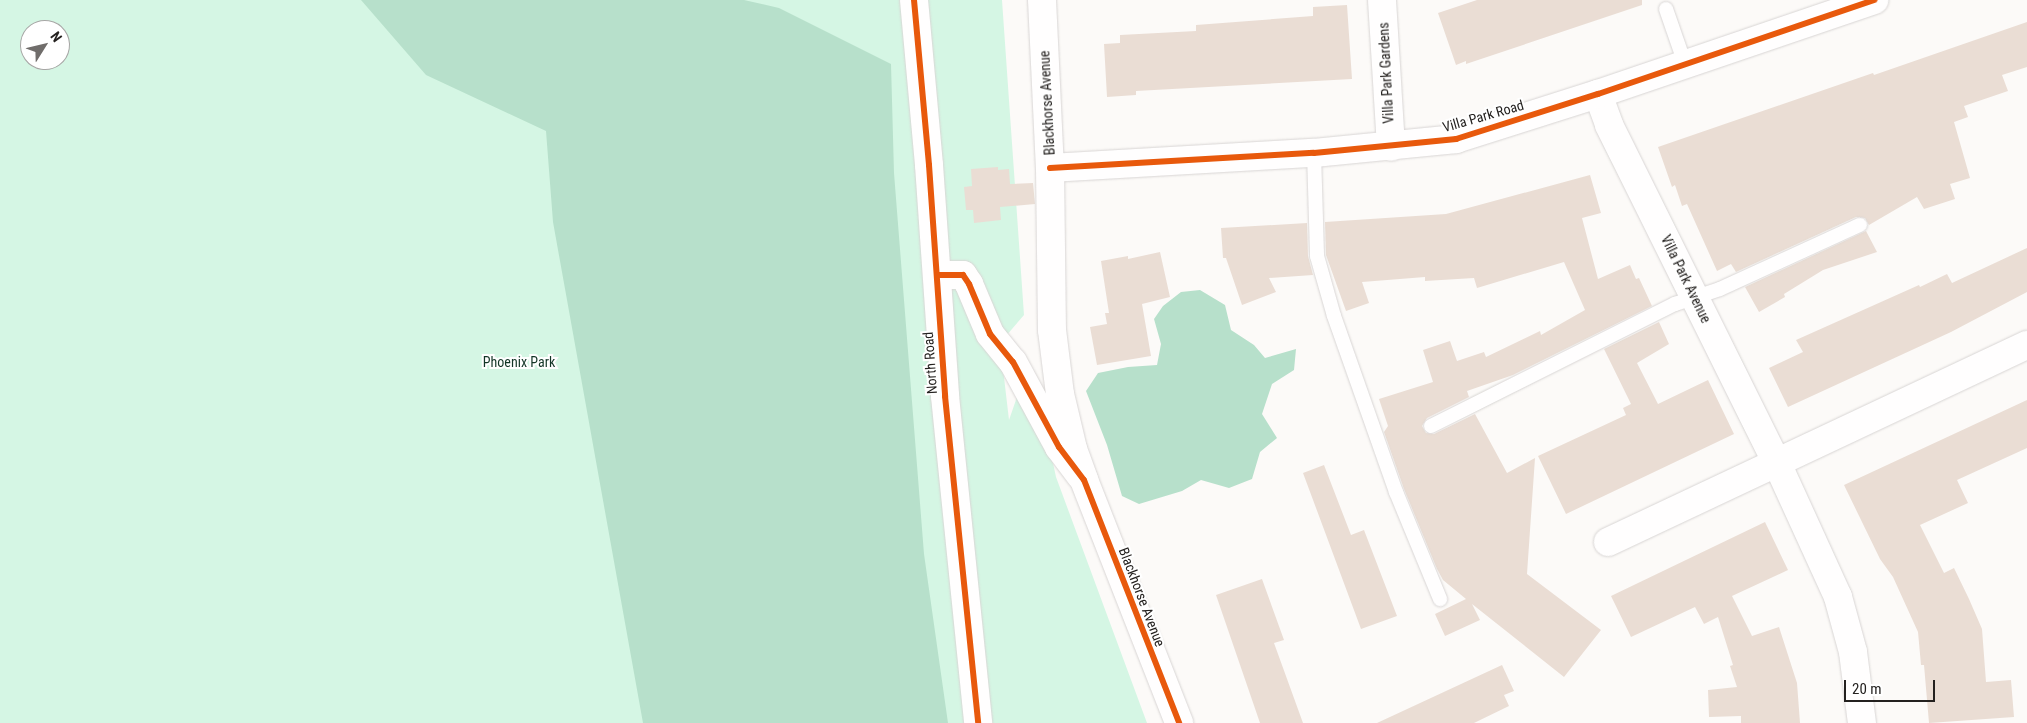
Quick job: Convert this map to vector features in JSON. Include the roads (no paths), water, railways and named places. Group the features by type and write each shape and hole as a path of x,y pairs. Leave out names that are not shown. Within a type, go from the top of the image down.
{"street":[{"name":"North Road","path":"914,0 929,165 947,425 978,723"},
{"name":"Blackhorse Avenue","path":"1042,0 1050,168 1054,366 1073,449 1179,723"},
{"name":"Villa Park Gardens","path":"1382,0 1391,147"},
{"name":"Villa Park Road","path":"1050,168 1314,153 1391,147 1456,139 1598,94 1868,1"},
{"name":"Villa Park Avenue","path":"1598,94 1609,125 1777,463 1838,597 1853,652 1862,723"},
{"path":"937,275 963,275 969,284 990,334 1013,362 1059,447 1084,480"},
{"path":"1608,542 2027,345"},
{"path":"1013,362 1021,365 1054,366"}],"lane":[{"path":"1666,9 1685,64"},
{"path":"1314,153 1317,256 1334,316 1396,492 1440,599"},
{"path":"1431,426 1675,304 1720,290 1860,225"}],"park label":[{"name":"Phoenix Park","path":"519,362"}]}
